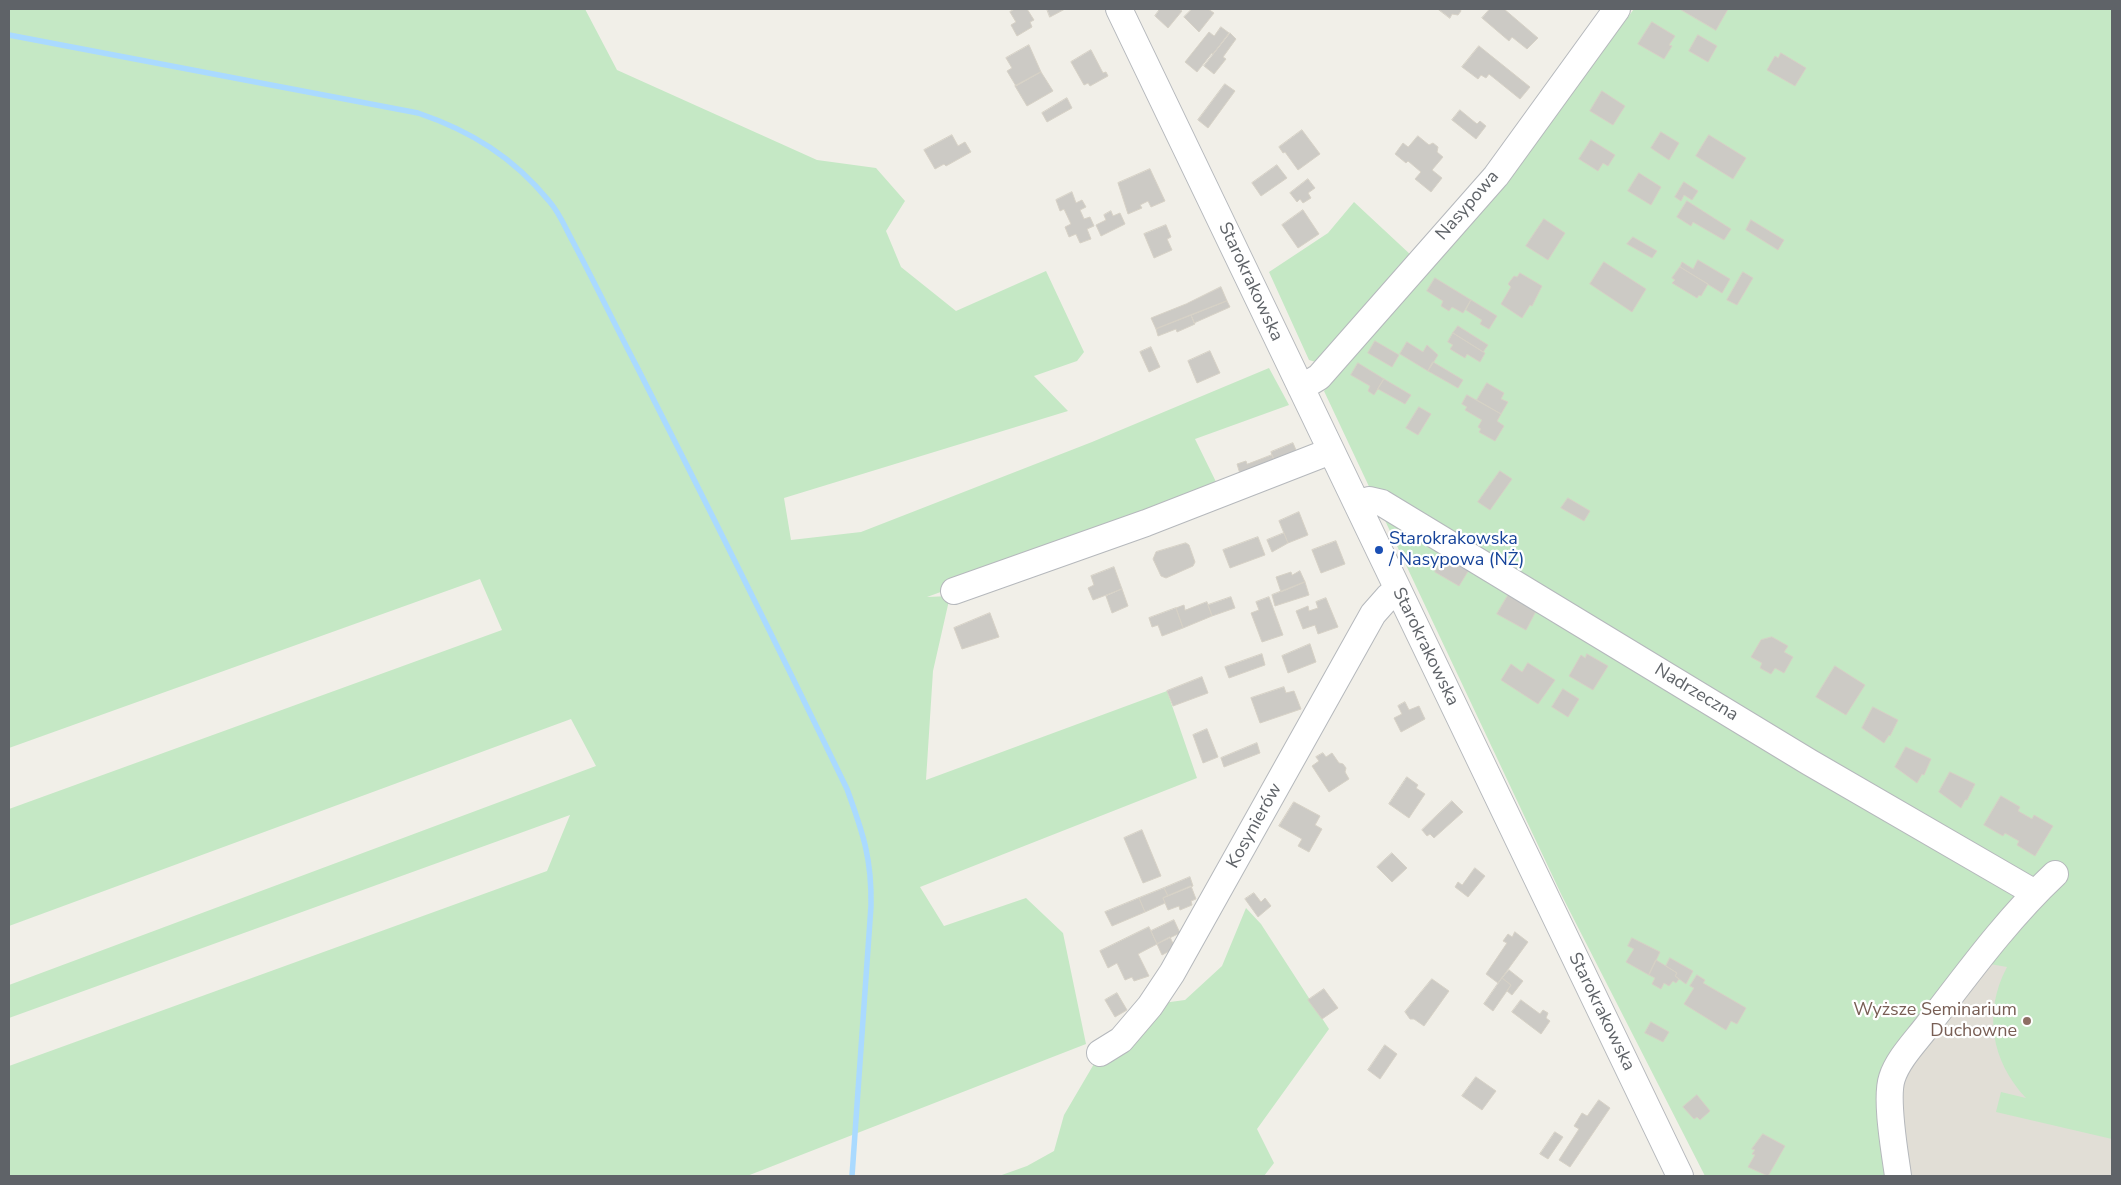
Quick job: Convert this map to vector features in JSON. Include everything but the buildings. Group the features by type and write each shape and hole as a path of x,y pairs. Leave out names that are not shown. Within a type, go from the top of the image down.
{"street":[{"name":"Starokrakowska","path":"1119,9 1680,1176"},
{"name":"Nasypowa","path":"1301,388 1319,377 1496,176 1617,9"},
{"path":"954,591 1146,524 1331,451"},
{"name":"Nadrzeczna","path":"1357,504 1368,500 1382,503 1809,762 2035,893"},
{"name":"Kosynierów","path":"1100,1053 1121,1040 1150,1006 1172,973 1373,614 1388,596 1397,589"},
{"path":"1898,1176 1892,1135 1890,1088 1897,1067 1972,967 2035,893 2055,874"}],"shaded area":[{"name":"Wyższe Seminarium Duchowne","path":"2112,883 2112,1176 1904,1176 1899,1079 1983,963"}],"green space":[{"path":"9,9 585,9 617,70 817,160 876,168 905,201 886,231 901,267 956,311 1046,271 1084,352 1077,361 1034,376 1068,411 784,498 791,540 861,532 1092,442 1269,368 1289,405 1195,439 1220,490 927,597 950,596 933,671 926,780 1167,691 1197,778 920,887 944,926 1026,898 1063,933 1086,1044 747,1176 9,1176 9,1066 547,871 570,815 9,1018 9,985 596,766 571,719 9,926 9,809 502,630 480,579 9,748"},
{"path":"1634,9 2112,9 2112,1139 1996,1112 2001,1092 2026,1098 2014,1084 2005,1068 1994,1036 1993,1018 1995,1001 1999,984 2007,967 1984,963 1899,1079 1892,1176 1705,1176 1562,896 1324,391 1505,179"},
{"path":"1354,202 1412,256 1322,364 1309,360 1269,272 1328,233"},
{"path":"1246,908 1261,924 1329,1029 1257,1129 1274,1163 1264,1176 999,1176 1027,1166 1054,1151 1064,1115 1108,1040 1148,1005 1185,1000 1222,966"}],"waterway":[{"path":"9,35 418,113 456,128 490,147 521,171 553,205 663,418 795,683 847,789 858,819 868,860 871,906 852,1176"}],"place":[{"name":"Starokrakowska / Nasypowa (NŻ)","path":"1379,550"},
{"name":"Wyższe Seminarium Duchowne","path":"2027,1021"}]}
